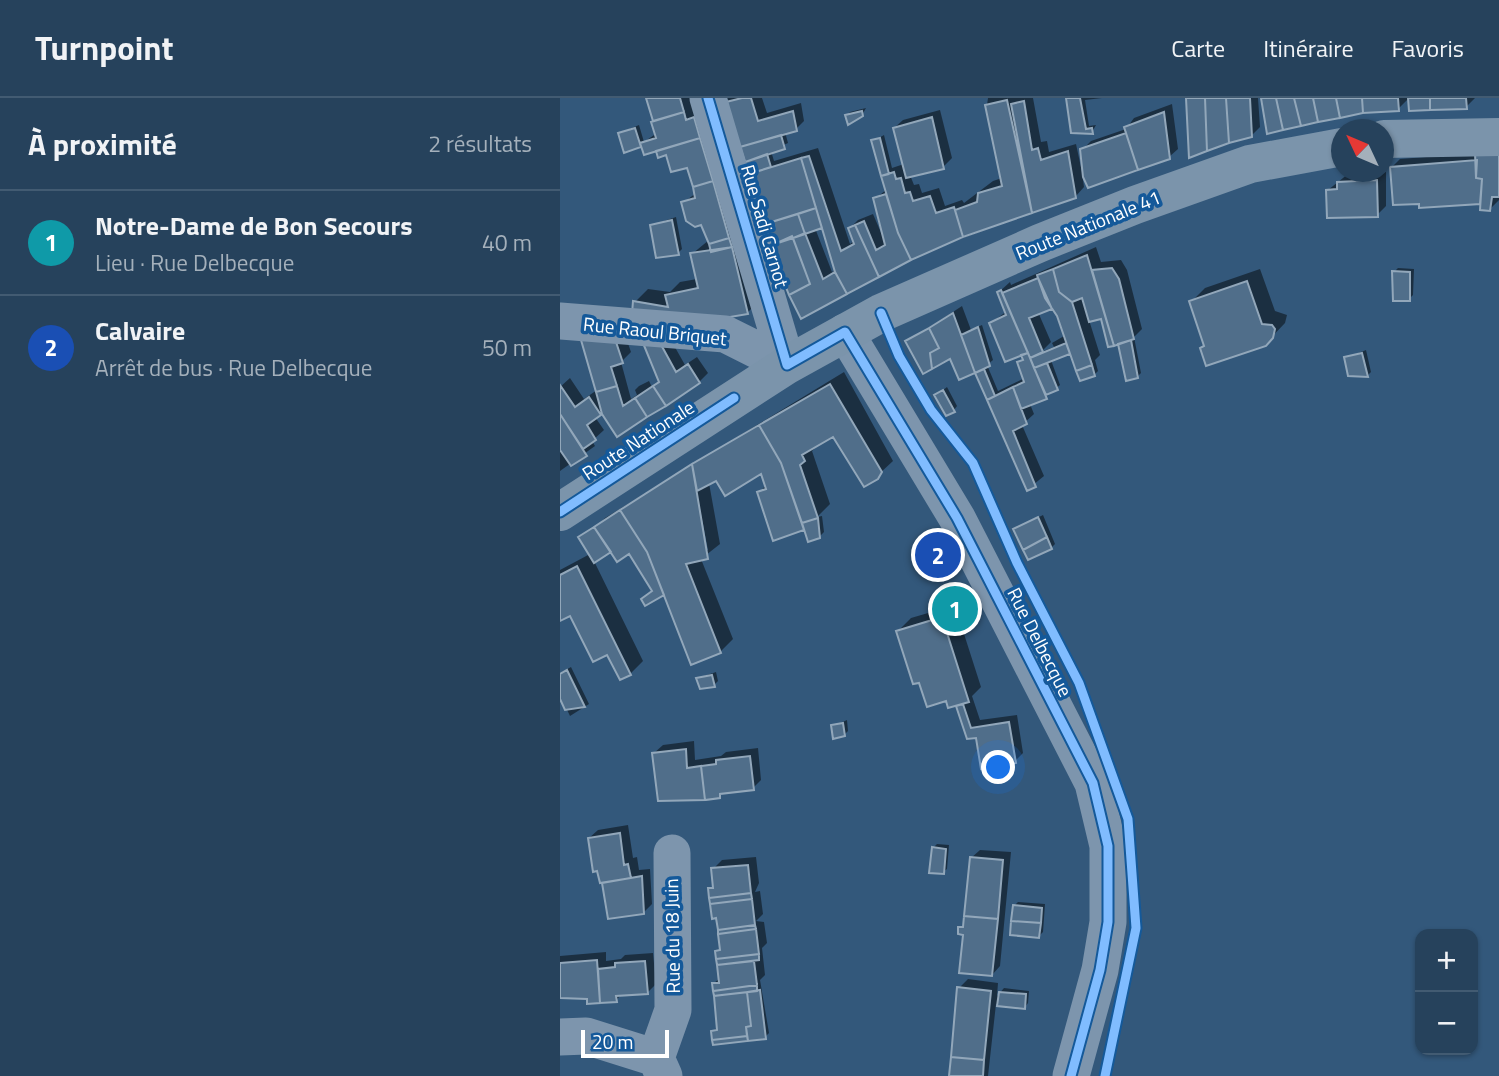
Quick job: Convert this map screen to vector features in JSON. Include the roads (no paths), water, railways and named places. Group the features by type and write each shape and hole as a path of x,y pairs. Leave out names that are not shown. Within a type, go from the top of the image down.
{"main road":[{"path":"1394,139 1499,137"},
{"name":"Route Nationale 41","path":"845,332 1040,243 1135,205 1250,164 1331,149"},
{"name":"Route Nationale","path":"560,512 787,365 845,332"}],"street":[{"name":"Rue Sadi Carnot","path":"708,98 787,365"},
{"name":"Rue Raoul Briquet","path":"560,321 726,334 787,365"},
{"name":"Rue Delbecque","path":"845,332 957,518 1093,783 1108,846 1108,922 1100,970 1071,1076"},
{"name":"Rue du 18 Juin","path":"560,1037 586,1036 660,1067 673,1010 671,853"}],"place":[{"name":"Calvaire","path":"938,555"},
{"name":"Notre-Dame de Bon Secours","path":"955,609"}]}
